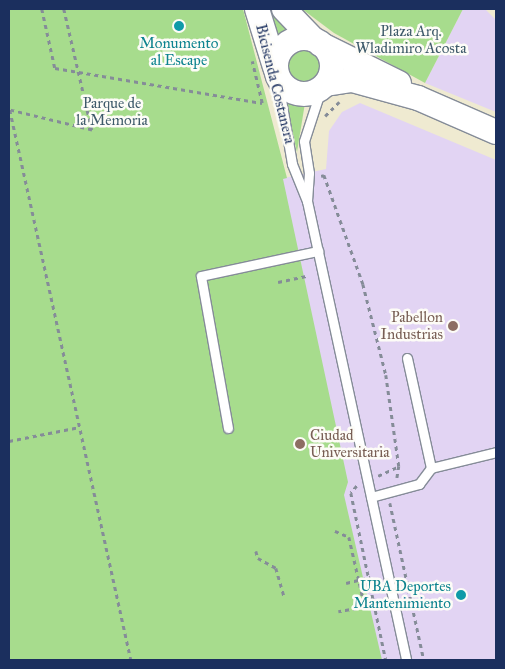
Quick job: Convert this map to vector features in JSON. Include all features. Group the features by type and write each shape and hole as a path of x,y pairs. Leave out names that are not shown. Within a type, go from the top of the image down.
{"main road":[{"path":"257,9 276,72 284,87 296,94 309,94 329,90 352,80 418,98 496,132"},
{"path":"284,9 316,42 331,63 329,90"},
{"path":"276,72 277,57 290,42 316,42 400,84 418,98"}],"lane":[{"path":"276,72 294,176 307,201 406,660"},
{"path":"307,201 309,173 304,141 329,90"},
{"path":"228,428 201,276 318,251"},
{"path":"407,358 431,468"},
{"path":"371,497 419,484 431,468 496,452"}],"path":[{"path":"42,9 55,68 79,74 262,103 250,56"},
{"path":"64,9 92,130 10,110 132,660"},
{"path":"322,123 329,90"},
{"path":"318,171 319,177 324,175 351,248 386,375 399,466 391,508 424,660"},
{"path":"278,282 307,276"},
{"path":"9,441 80,427"},
{"path":"335,530 349,536 365,607 338,612"},
{"path":"256,551 258,558 276,568 284,596"},
{"path":"346,583 370,577"}],"shaded area":[{"path":"463,9 485,9 496,20 496,112 425,83"},
{"name":"Ciudad Universitaria","path":"360,103 496,160 496,660 154,660 54,228 326,169 329,131 342,112"}],"green space":[{"name":"Parque de la Memoria","path":"9,9 243,9 287,178 283,179 348,482 344,495 382,660 9,660"},
{"path":"265,9 274,9 293,31 274,44"},
{"name":"Plaza Arq. Wladimiro Acosta","path":"302,9 463,9 425,83 334,33"},
{"path":"303,47 314,50 320,56 323,67 320,78 314,84 303,87 292,84 286,78 283,67 286,56 292,50"},
{"path":"285,100 305,103 297,152"}],"place":[{"name":"Monumento al Escape","path":"179,26"},
{"name":"Pabellon Industrias","path":"453,326"},
{"name":"Ciudad Universitaria","path":"300,444"},
{"name":"UBA Deportes Mantenimiento","path":"461,595"}]}
